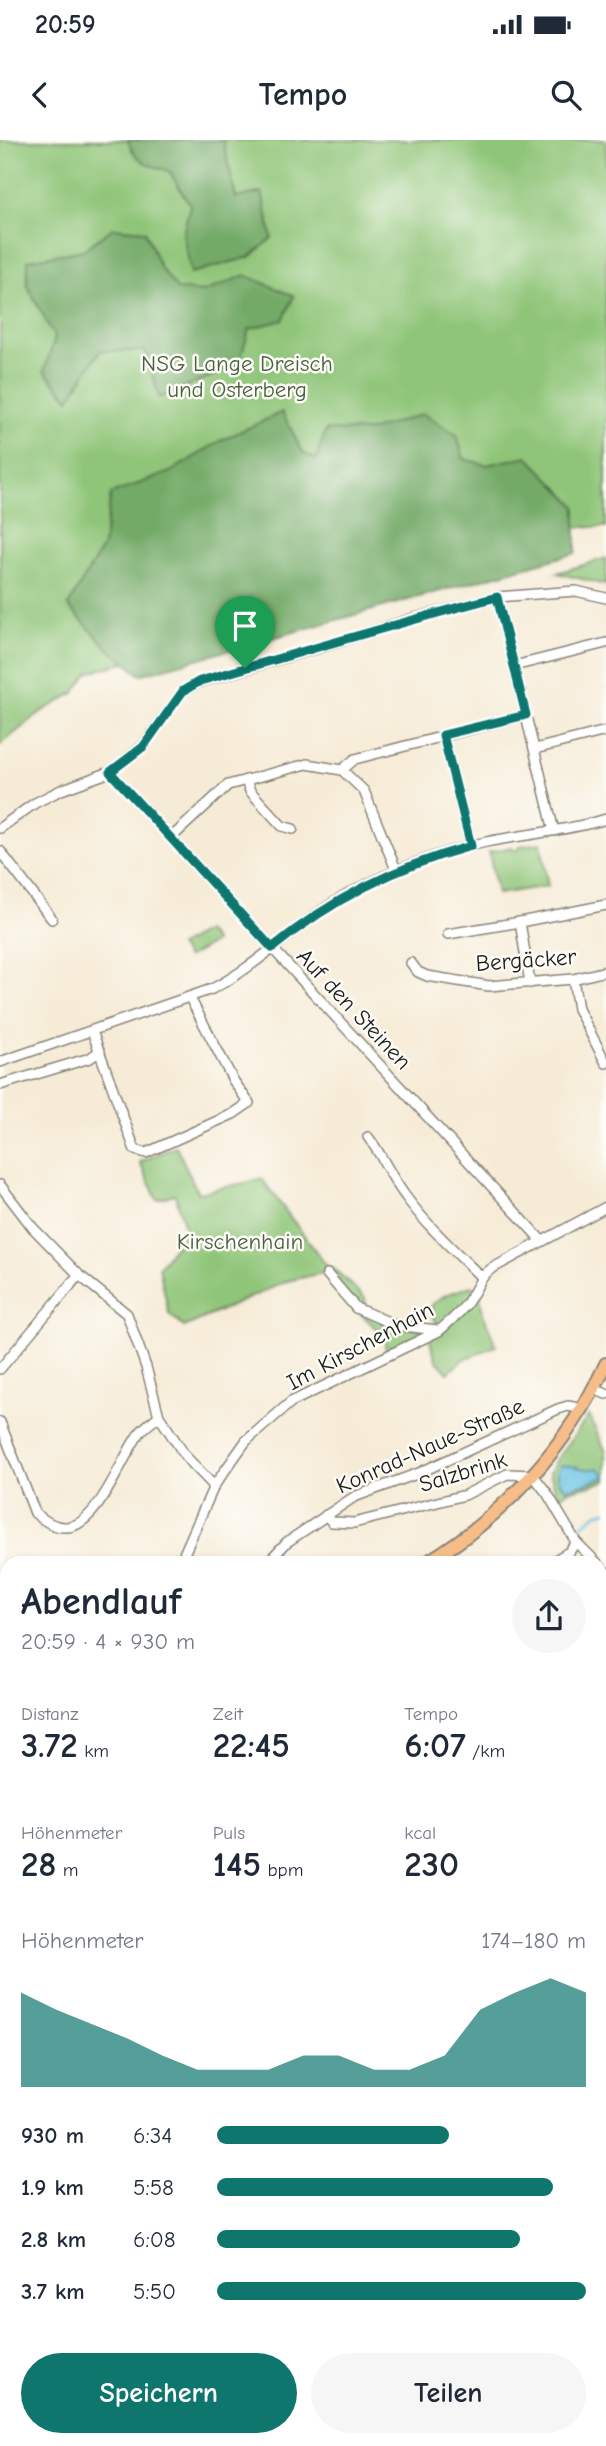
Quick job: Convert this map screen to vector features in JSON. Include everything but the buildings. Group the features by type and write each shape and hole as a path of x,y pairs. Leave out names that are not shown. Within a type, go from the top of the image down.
{"main road":[{"path":"436,1556 467,1534 533,1475 583,1409 600,1392 606,1364"}],"street":[{"path":"0,828 35,803 110,772 143,747 183,691 200,681 329,646 411,619 497,597 576,591 606,598"},
{"path":"497,597 554,831"},
{"path":"514,666 606,643"},
{"path":"342,770 355,760 526,715"},
{"path":"535,749 606,731"},
{"path":"443,735 471,846"},
{"path":"171,838 228,785 307,764 342,770 364,791 397,872"},
{"name":"Auf den Steinen","path":"110,772 541,1240"},
{"path":"246,780 250,791 282,826 293,829"},
{"path":"0,1062 190,998 232,978 304,922 336,902 428,859 471,846 606,819"},
{"path":"0,851 52,919"},
{"path":"448,934 606,905"},
{"path":"520,922 530,983"},
{"name":"Bergäcker","path":"411,963 418,972 427,976 489,986 573,979 606,971"},
{"path":"573,979 578,1009 606,1063"},
{"path":"92,1031 135,1150 146,1153 233,1114 249,1103 233,1080 190,998"},
{"path":"0,1085 90,1058 100,1051"},
{"path":"368,1137 381,1154 404,1196 481,1277 541,1240 606,1207"},
{"path":"0,1185 33,1227 79,1275 127,1314 146,1367 159,1416 186,1457 214,1486"},
{"path":"327,1274 356,1308 395,1325 439,1331"},
{"path":"0,1369 79,1275"},
{"name":"Im Kirschenhain","path":"183,1556 214,1486 246,1441 291,1402 439,1331 458,1314 481,1277"},
{"name":"Konrad-Naue-Straße","path":"274,1556 287,1542 326,1515 370,1490 419,1474 558,1409 568,1406 583,1409"},
{"path":"0,1422 35,1513 64,1528 79,1523 97,1507 140,1433 159,1416"},
{"name":"Salzbrink","path":"326,1515 332,1522 354,1523 465,1495 507,1474 533,1475"},
{"path":"533,1475 576,1542 590,1556"},
{"path":"562,1556 576,1542"}],"green space":[{"name":"NSG Lange Dreisch und Osterberg","path":"0,140 606,140 606,527 576,527 575,507 184,644 88,673 74,693 41,712 0,745"},
{"path":"128,140 223,140 236,198 262,192 272,238 250,257 191,273 183,234 190,205 169,171 149,165 139,158"},
{"path":"113,228 145,231 160,267 177,289 204,292 245,275 294,296 283,320 249,329 239,365 159,398 146,351 100,351 69,399 44,371 55,338 27,285 28,260 83,250"},
{"path":"282,412 303,453 316,459 326,430 369,431 423,414 457,435 464,459 486,465 527,456 576,506 576,553 140,675 106,646 68,606 103,546 111,494 170,472 220,441"},
{"path":"606,558 606,585 557,573"},
{"path":"541,843 548,886 497,894 489,852 512,847 513,850 519,849 519,846"},
{"path":"206,931 215,942 187,958 179,946"},
{"name":"Kirschenhain","path":"176,1146 198,1193 262,1179 329,1269 333,1268 365,1298 366,1310 358,1307 327,1272 287,1281 184,1327 169,1314 159,1267 186,1231 174,1194 157,1200 140,1162"},
{"path":"471,1286 479,1290 483,1313 496,1346 464,1359 448,1373 436,1360 430,1340 439,1327 432,1315 432,1305 445,1295"},
{"path":"358,1311 432,1332 387,1353 383,1335"},
{"path":"589,1415 606,1452 606,1481 568,1491 560,1497 550,1472"}],"water":[{"path":"560,1465 599,1468 606,1477 567,1489 559,1478"}],"waterway":[{"path":"581,1526 596,1514 606,1511"}],"route":[{"path":"497,597 526,715 443,735 471,846 422,861 352,892 304,922 272,948 110,772 143,747 183,691 200,681 245,668 329,646 411,619 497,597"}]}
